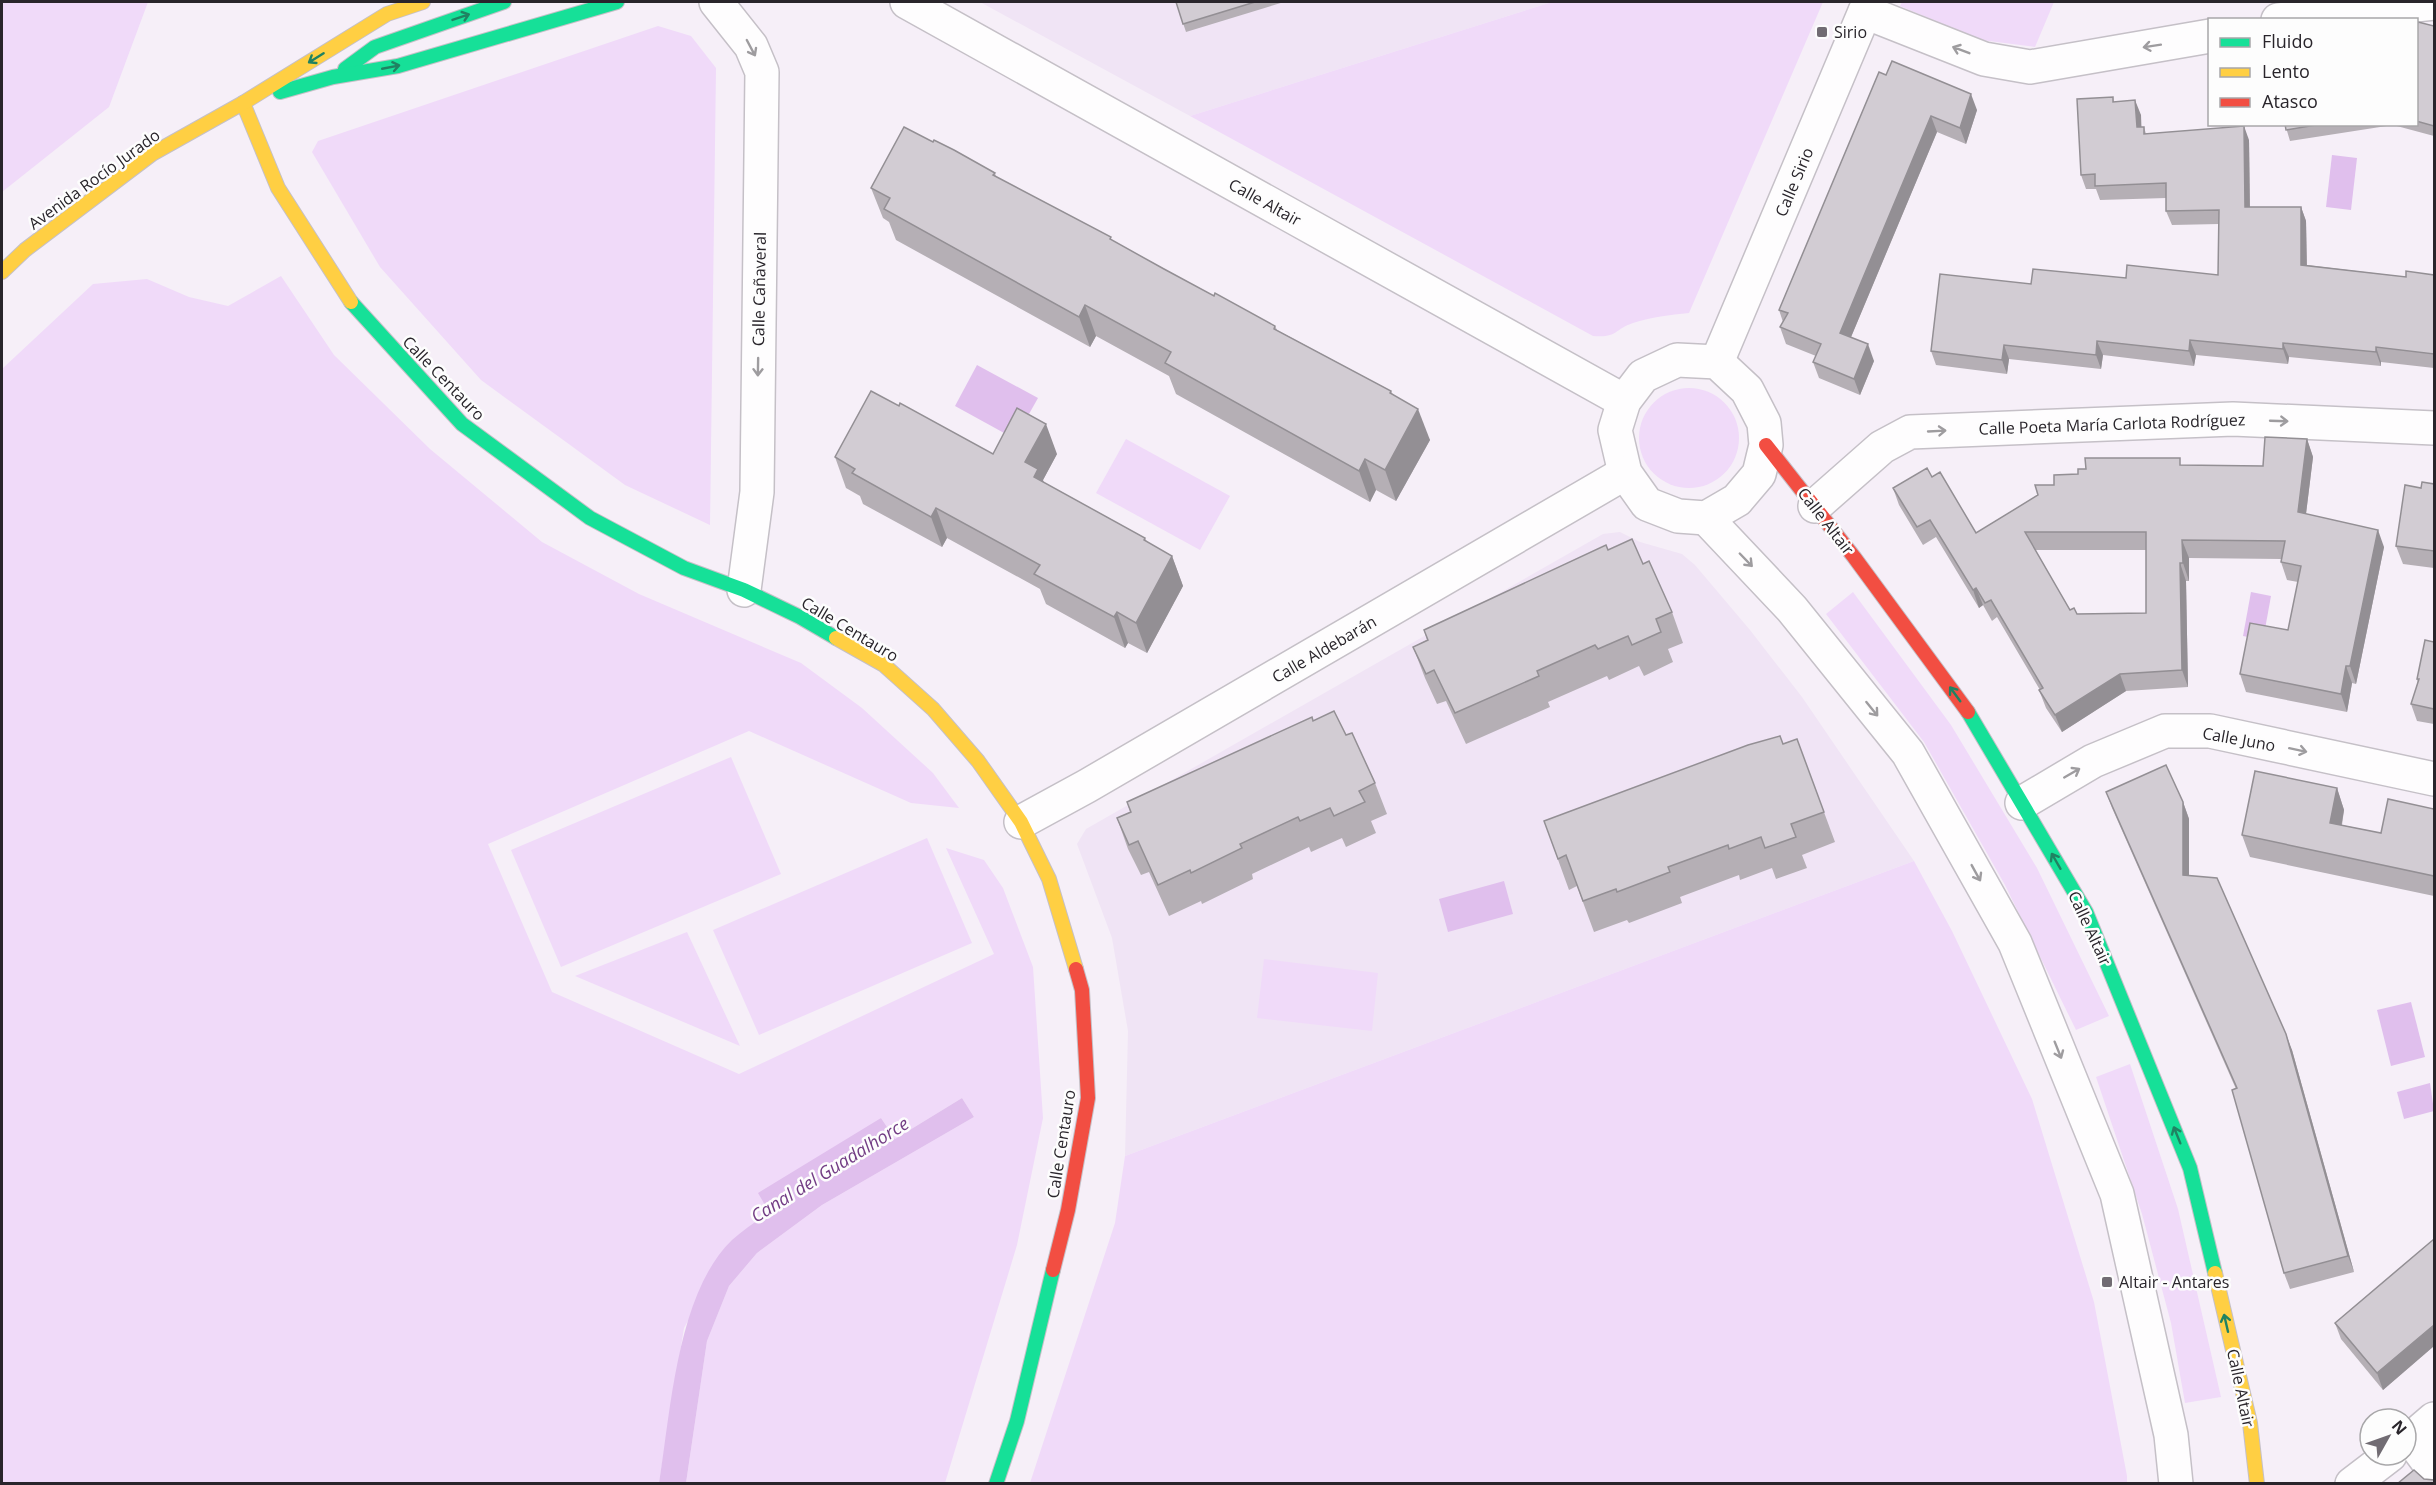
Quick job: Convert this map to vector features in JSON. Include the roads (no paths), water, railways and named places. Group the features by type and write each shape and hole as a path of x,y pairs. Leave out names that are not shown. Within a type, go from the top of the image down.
{"street":[{"name":"Avenida Rocío Jurado","path":"2,272 25,250 152,154 243,103 387,14 423,2"},
{"name":"Avenida Rocío Jurado","path":"333,77 375,47 504,2"},
{"name":"Avenida Rocío Jurado","path":"243,103 333,77 398,66 617,2"},
{"name":"Calle Cañaveral","path":"716,2 751,46 762,72 757,492 744,590"},
{"name":"Calle Altair","path":"907,2 1624,401"},
{"path":"2296,18 2434,3"},
{"path":"1867,7 1984,59 2030,67 2208,36"},
{"name":"Calle Sirio","path":"1718,362 1867,7"},
{"name":"Calle Centauro","path":"243,103 278,189 351,302 462,424 590,518 684,568 744,590 800,617 884,665 933,709 978,761 1021,822 1049,879 1082,990 1088,1098 1068,1210 1017,1421 996,1484"},
{"path":"1677,360 1718,362 1747,390 1764,423 1766,445 1759,474 1737,500 1706,518 1678,516 1647,504 1625,473 1615,430 1624,401 1642,376 1677,360"},
{"name":"Calle Poeta María Carlota Rodríguez","path":"1815,506 1882,447 1910,432 2210,420 2434,428"},
{"name":"Calle Altair","path":"1766,445 1854,556 1968,712 2086,912 2190,1168 2250,1423 2257,1484"},
{"name":"Calle Aldebarán","path":"1021,822 1087,786 1625,473"},
{"path":"1706,518 1792,609 1908,753 2015,943 2117,1194 2171,1435 2176,1484"},
{"name":"Calle Juno","path":"2022,803 2094,761 2165,731 2211,731 2434,779"},
{"path":"2418,1449 2434,1470"},
{"path":"2352,1484 2374,1467"}],"water":[{"path":"2332,155 2357,158 2351,210 2326,207"},
{"path":"977,365 1038,398 1015,439 955,406"},
{"path":"2251,592 2271,596 2263,640 2243,636"},
{"path":"1504,881 1513,914 1448,932 1439,899"},
{"path":"2411,1002 2425,1057 2391,1066 2377,1010"},
{"path":"2430,1083 2434,1111 2404,1119 2397,1092"},
{"name":"Canal del Guadalhorce","path":"962,1098 974,1117 822,1205 757,1253 729,1286 707,1341 686,1483 659,1483 679,1354 688,1321 699,1290 714,1263 732,1240 769,1212 758,1193 881,1118 895,1139"}],"place":[{"name":"Sirio","path":"1822,32"},
{"name":"Altair - Antares","path":"2107,1282"}]}
